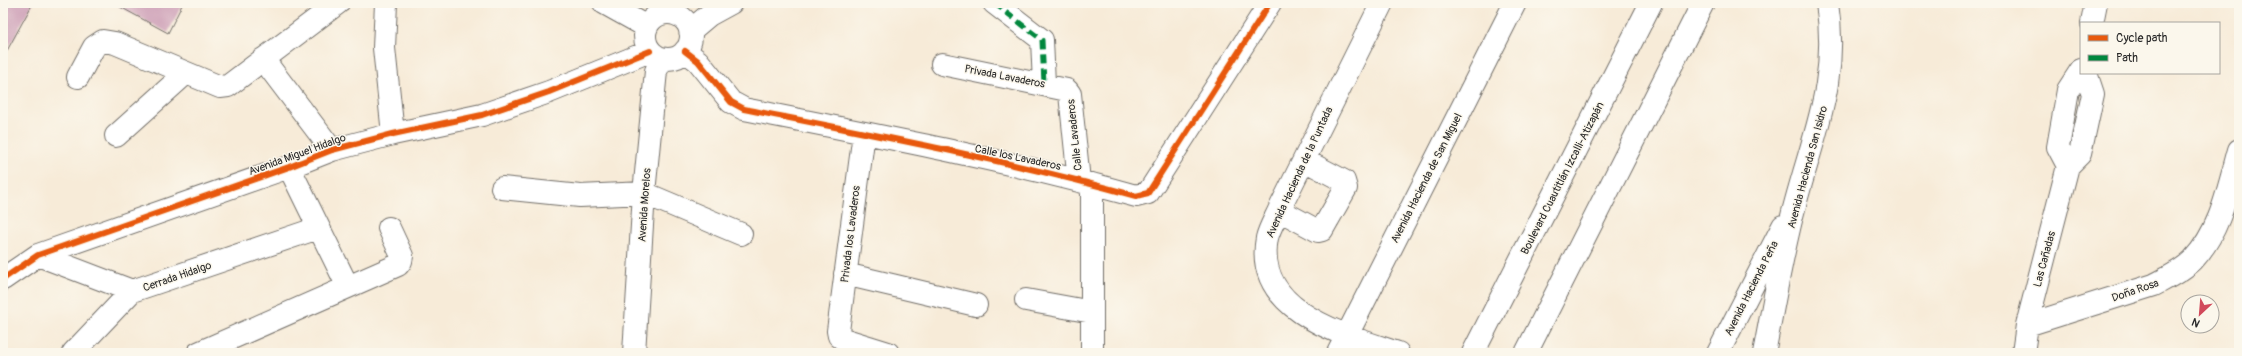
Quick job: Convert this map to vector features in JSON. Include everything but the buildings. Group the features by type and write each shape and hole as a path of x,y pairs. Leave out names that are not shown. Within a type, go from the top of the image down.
{"street":[{"path":"78,77 94,47 103,41 115,43 224,87 338,3"},
{"path":"386,3 384,48 393,134"},
{"path":"604,3 647,48 674,58 687,34 709,15 731,3"},
{"path":"994,3 1042,40 1044,84"},
{"name":"Calle los Lavaderos","path":"687,34 698,61 736,106 1085,182 1136,196 1148,193 1255,12 1270,3"},
{"name":"Avenida Hacienda de la Puntada","path":"1382,3 1279,210 1267,237 1265,252 1268,272 1276,290 1288,303 1301,313 1342,344 1398,353"},
{"name":"Avenida Hacienda de San Miguel","path":"1342,344 1515,3"},
{"name":"Boulevard Cuautitlán Izcalli-Atizapán","path":"1473,353 1651,3"},
{"path":"1526,353 1703,3"},
{"name":"Avenida Hacienda San Isidro","path":"1764,353 1796,202 1821,117 1830,70 1832,29 1827,3"},
{"path":"2092,22 2096,3"},
{"path":"647,48 650,21 661,14 674,14 687,34"},
{"name":"Avenida Miguel Hidalgo","path":"3,279 38,255 289,167 332,150 393,134 482,115 549,92 647,48"},
{"name":"Avenida Morelos","path":"634,353 644,193 656,71 647,48"},
{"path":"263,59 332,150"},
{"name":"Privada Lavaderos","path":"942,64 1067,90"},
{"path":"116,136 186,72"},
{"path":"2068,166 2058,147 2068,90 2080,72"},
{"name":"Las Cañadas","path":"2023,353 2027,325 2068,166 2080,154 2093,94 2086,74"},
{"name":"Calle Lavaderos","path":"1067,90 1070,94 1085,182 1092,312 1092,353"},
{"name":"Privada los Lavaderos","path":"864,133 838,331 839,336 888,353"},
{"name":"Doña Rosa","path":"2027,325 2154,285 2173,275 2192,261 2210,237 2224,204 2239,150"},
{"path":"1279,210 1318,231 1322,230 1346,188 1344,181 1304,160"},
{"path":"289,167 348,287"},
{"path":"502,188 580,196 644,193 741,234"},
{"name":"Avenida Hacienda Peña","path":"1718,353 1796,202"},
{"name":"Cerrada Hidalgo","path":"38,255 132,291 318,228"},
{"path":"198,353 398,265 402,256 390,228"},
{"path":"845,274 976,305"},
{"path":"72,353 132,291"},
{"path":"1026,300 1092,312"}],"marked path":[{"path":"994,3 1042,40 1044,84"}],"cycle path":[{"path":"685,51 698,61 731,102 744,109 892,138 1039,171 1136,196 1148,193 1270,3"},
{"path":"3,279 38,255 289,167 332,150 393,134 482,115 549,92 650,51"}]}
